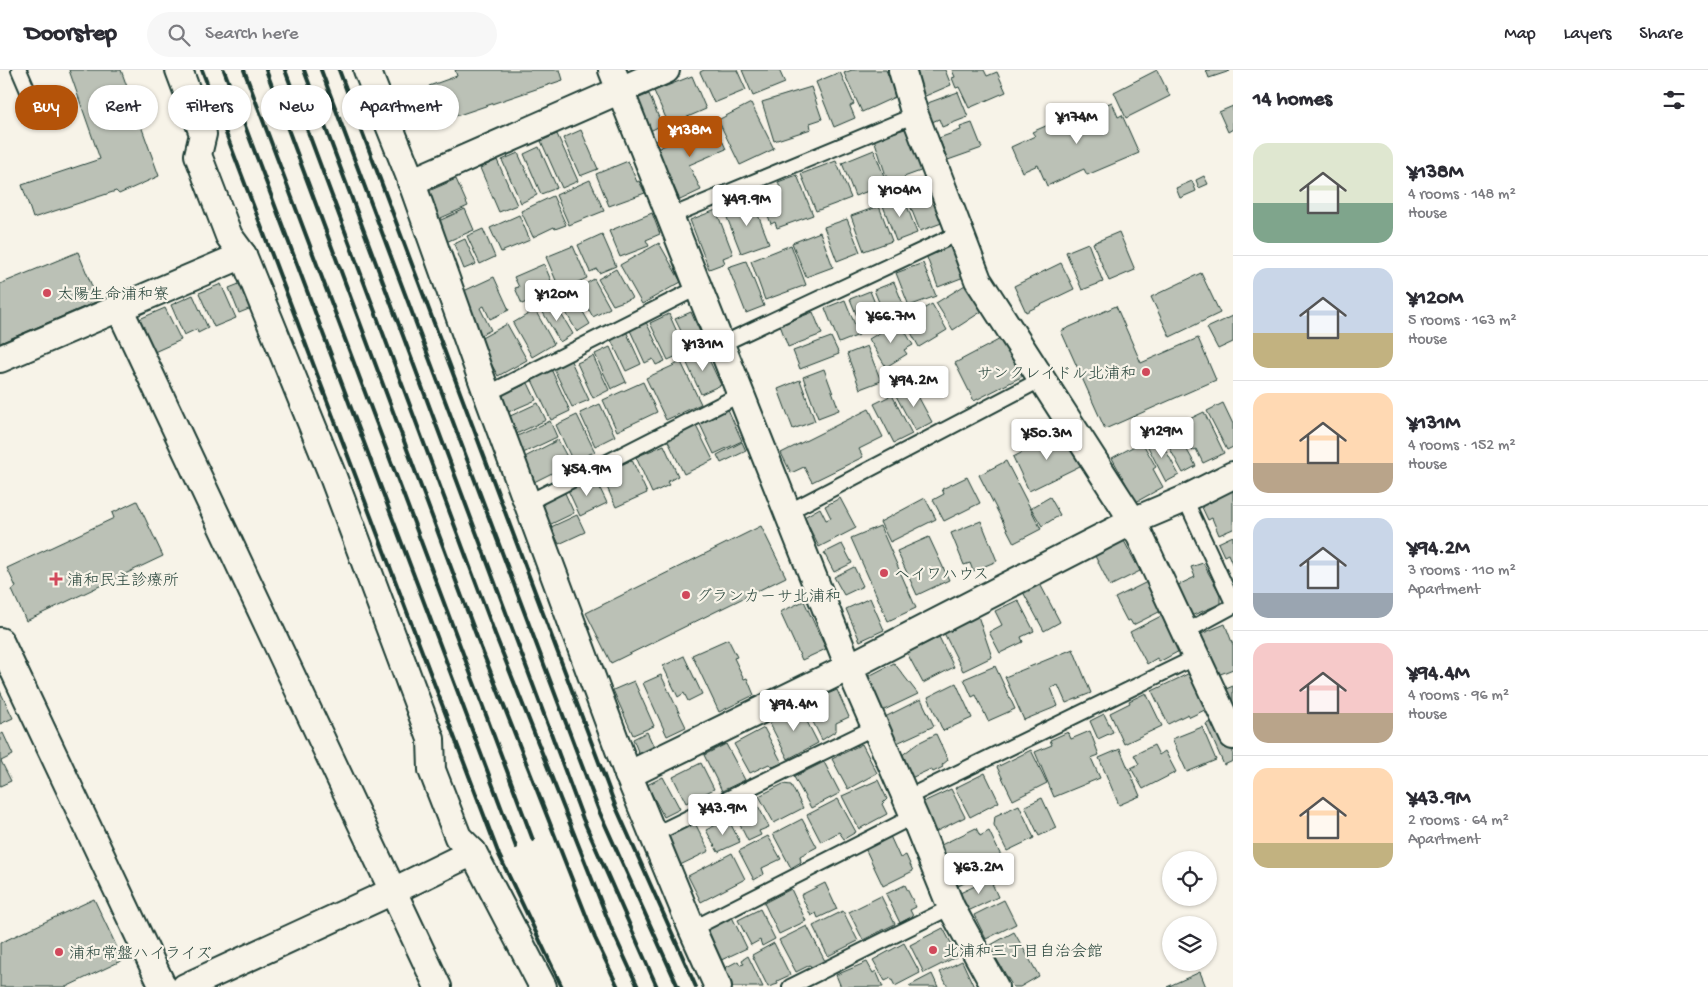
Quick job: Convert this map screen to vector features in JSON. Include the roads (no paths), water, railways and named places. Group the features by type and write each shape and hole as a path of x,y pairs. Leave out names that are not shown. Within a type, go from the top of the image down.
{"street":[{"path":"179,70 203,134 198,155 229,236 243,255 332,474 431,739 432,770 458,836 472,852 543,987"},
{"path":"367,70 411,182 527,504 628,776 692,930 718,987"},
{"path":"411,182 616,80 666,70"},
{"path":"902,70 914,115 978,280 1133,521 1233,736"},
{"path":"616,80 849,667 910,807 950,907 995,987"},
{"path":"0,359 243,255"},
{"path":"120,308 438,987"},
{"path":"628,776 849,667 1133,521 1233,475"},
{"path":"0,641 163,987"},
{"path":"185,987 393,891 472,852"}],"lane":[{"path":"20,70 26,85"},
{"path":"670,216 914,115"},
{"path":"722,344 960,232"},
{"path":"487,394 699,287"},
{"path":"788,512 1042,379"},
{"path":"527,504 741,394"},
{"path":"1184,499 1233,604 1185,632"},
{"path":"692,930 910,807 1196,658"},
{"path":"653,835 875,727"},
{"path":"790,987 950,907"}],"railway":[{"path":"202,70 499,855 562,987"},
{"path":"224,70 516,847"},
{"path":"244,70 533,840"},
{"path":"266,70 478,640 595,938 618,987"},
{"path":"285,70 495,634 612,930 638,987"},
{"path":"304,70 583,819 657,987"},
{"path":"321,70 599,811 678,987"},
{"path":"339,70 615,805 696,987"}],"place":[{"name":"太陽生命浦和寮","path":"47,293"},
{"name":"サンクレイドル北浦和","path":"1146,372"},
{"name":"ヘイワハウス","path":"884,573"},
{"name":"浦和民主診療所","path":"56,579"},
{"name":"グランカーサ北浦和","path":"686,595"},
{"name":"北浦和三丁目自治会館","path":"933,950"},
{"name":"浦和常盤ハイライズ","path":"59,952"}]}
